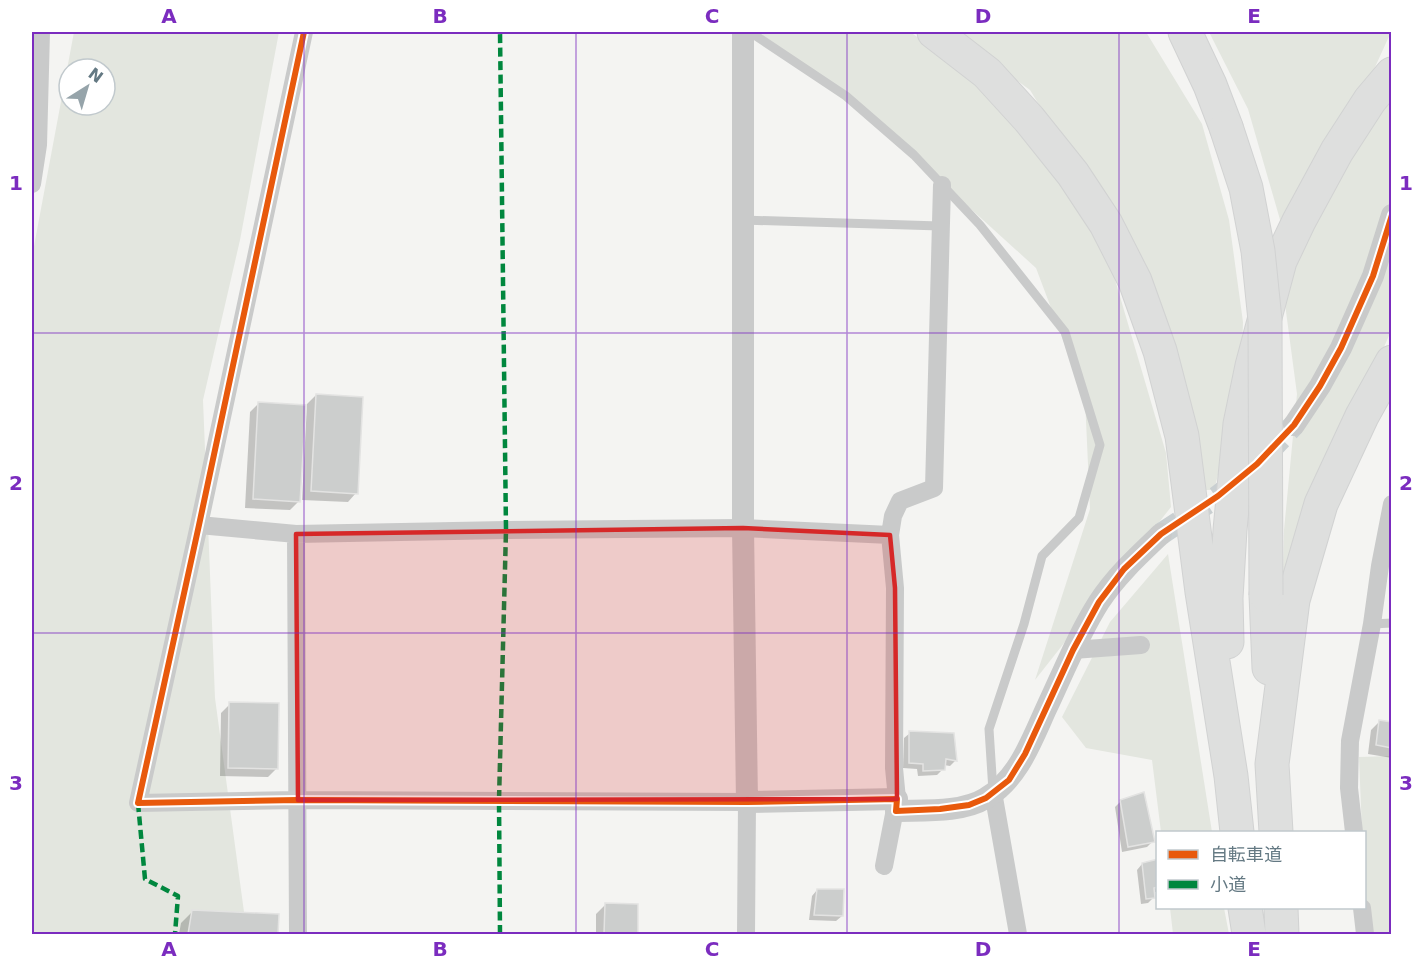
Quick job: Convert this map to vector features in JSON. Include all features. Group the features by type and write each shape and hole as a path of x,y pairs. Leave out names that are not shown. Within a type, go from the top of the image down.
{"highway":[{"path":"934,32 987,73 1029,119 1073,174 1106,224 1135,281 1160,351 1182,436 1237,831"},
{"path":"1185,32 1210,85 1226,127 1246,188 1258,251 1265,320 1280,597 1272,764 1276,831"},
{"path":"1231,776 1226,598 1240,424 1252,366 1280,261 1299,221 1337,151 1370,100 1392,74"},
{"path":"1280,597 1362,416 1392,362"},
{"path":"1245,909 1249,934"},
{"path":"1281,909 1282,934"}],"street":[{"path":"32,184 38,145 41,32"},
{"path":"304,32 138,803 298,800 747,802 897,799"},
{"path":"743,32 746,934"},
{"path":"942,185 934,488 900,501 892,516 890,535 894,588 896,811 969,805 986,798 1009,780 1025,754 1073,650 1100,602 1124,569 1161,534"},
{"path":"1294,425 1320,386 1341,348 1373,276 1392,215"},
{"path":"1354,831 1349,788 1350,741 1392,504"},
{"path":"199,525 297,534 743,528 890,535"},
{"path":"297,534 298,934"},
{"path":"1073,650 1141,645"},
{"path":"993,792 1018,934"},
{"path":"884,866 897,799"},
{"path":"1362,909 1365,934"}],"lane":[{"path":"750,32 846,96 914,155 980,225 1065,332 1100,445 1078,518 1042,556 1024,624 989,729 993,792"},
{"path":"743,220 940,226"},
{"path":"1372,624 1392,623"}],"highlighted area":[{"path":"743,528 890,535 895,588 897,799 298,800 296,534"}],"shaded area":[{"path":"74,32 279,32 240,240 203,400 215,698 247,934 32,934 32,257 58,117 117,117 117,57 69,57"},
{"path":"752,32 910,32 1015,103 1106,249 1166,453 1171,507 1035,680 1090,509 1085,398 1036,268 862,110"},
{"path":"951,32 1146,32 1202,124 1229,220 1243,322 1241,388 1214,490 1199,490 1089,186 1030,90"},
{"path":"1209,32 1391,32 1355,111 1299,186 1283,230 1248,109"},
{"path":"1391,92 1391,331 1283,577 1284,530 1297,394 1283,289 1304,239"},
{"path":"1168,554 1212,831 1161,831 1152,760 1086,748 1062,717 1110,622"},
{"path":"1391,756 1391,934 1367,934 1366,831 1362,831 1359,757"},
{"path":"1170,909 1224,909 1229,934 1173,934"}],"building":[{"path":"316,394 363,397 358,494 311,491"},
{"path":"258,402 306,405 300,502 253,499"},
{"path":"229,702 279,703 278,769 228,768"},
{"path":"1379,720 1392,722 1392,748 1376,745"},
{"path":"909,731 954,733 957,761 946,759 945,770 923,771 923,764 909,763"},
{"path":"1144,792 1155,842 1128,847 1120,800"},
{"path":"1156,860 1155,898 1146,899 1142,863"},
{"path":"817,889 844,889 843,916 814,915"},
{"path":"605,903 638,904 638,934 604,934"},
{"path":"192,910 279,914 278,934 188,934"}],"tunnel":[{"path":"1161,534 1218,496 1257,464 1294,425"}],"marked path":[{"path":"500,32 506,530 499,800 500,934"},
{"path":"138,803 145,879 178,896 175,934"}],"cycle path":[{"path":"304,32 138,803 298,800 747,802 897,799 896,811 969,805 986,798 1009,780 1025,754 1073,650 1099,602 1124,569 1161,534 1218,496 1257,464 1294,425 1320,386 1341,348 1373,276 1392,215"}]}
